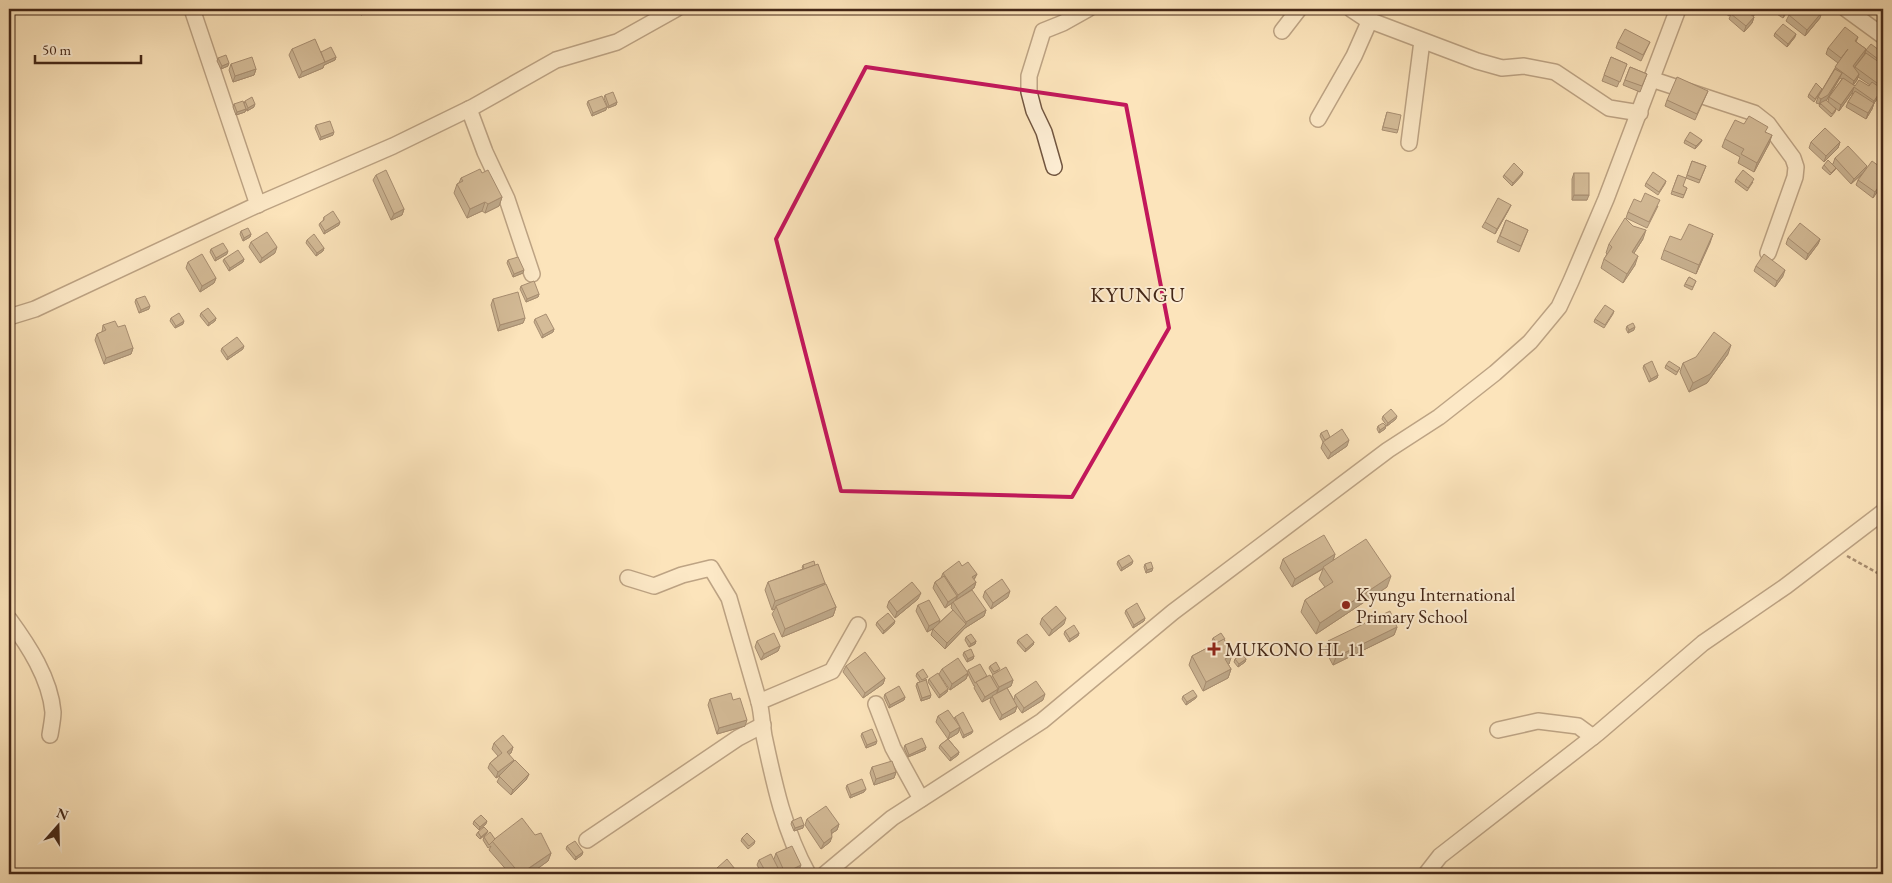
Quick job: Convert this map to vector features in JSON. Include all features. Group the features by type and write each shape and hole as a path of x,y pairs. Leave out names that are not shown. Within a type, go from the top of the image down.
{"street":[{"path":"192,9 258,205"},
{"path":"9,317 35,309 258,205 392,146 469,109 556,60 618,42 676,9"},
{"path":"1054,167 1044,132 1034,111 1029,92 1028,76 1043,30 1088,9"},
{"path":"1282,32 1299,9"},
{"path":"1350,9 1370,20 1422,41 1502,68 1524,66 1555,72 1610,108 1640,113"},
{"path":"825,874 892,818 1042,721 1174,612 1388,450 1446,411 1496,373 1530,342 1559,307 1606,199 1678,9"},
{"path":"1846,9 1883,36"},
{"path":"1318,119 1354,56 1370,20"},
{"path":"1409,143 1422,41"},
{"path":"1652,79 1754,113 1768,124 1793,158 1796,167 1795,177 1768,253"},
{"path":"469,109 485,152 507,199 532,274"},
{"path":"1426,874 1440,856 1593,737 1703,643 1786,586 1883,512"},
{"path":"628,578 654,586 682,575 711,568 729,598 759,702 782,813 808,874"},
{"path":"9,619 38,665 48,693 53,713 50,735"},
{"path":"759,702 832,671 858,625"},
{"path":"876,704 893,748 921,799"},
{"path":"1498,730 1538,721 1578,726 1593,737"},
{"path":"587,840 738,738 763,725"}],"path":[{"path":"1834,549 1883,576"}],"highlighted area":[{"path":"866,67 1126,105 1169,328 1072,497 841,491 776,239"}],"building":[{"path":"1724,9 1734,9 1730,13"},
{"path":"1735,9 1744,9 1754,17 1746,26 1731,14"},
{"path":"1794,9 1817,9 1822,12 1807,30 1789,15"},
{"path":"1783,24 1796,34 1788,44 1775,33"},
{"path":"1845,27 1858,37 1855,41 1866,49 1853,66 1859,74 1854,81 1835,67 1848,49 1841,58 1828,48"},
{"path":"1625,29 1650,42 1643,55 1618,42"},
{"path":"315,39 325,62 302,72 292,49"},
{"path":"1871,44 1883,53 1883,63 1866,50"},
{"path":"331,47 336,57 325,62 321,52"},
{"path":"1866,53 1883,65 1883,83 1881,86 1855,67"},
{"path":"226,55 229,63 222,66 218,58"},
{"path":"252,57 256,69 235,76 231,64"},
{"path":"1611,57 1627,64 1620,82 1604,75"},
{"path":"1630,67 1647,74 1642,86 1625,80"},
{"path":"1835,69 1842,73 1828,95 1821,99 1818,97"},
{"path":"1677,77 1708,91 1697,114 1667,100"},
{"path":"1843,78 1855,86 1859,80 1869,86 1872,82 1882,89 1874,101 1854,87 1841,105 1829,97"},
{"path":"1816,83 1822,89 1815,99 1809,94"},
{"path":"1855,91 1874,103 1868,113 1848,102"},
{"path":"613,92 617,102 609,106 605,95"},
{"path":"602,96 607,107 593,113 588,101"},
{"path":"252,97 255,104 248,108 245,101"},
{"path":"1826,100 1836,109 1832,114 1820,103"},
{"path":"243,101 246,109 237,112 234,104"},
{"path":"1387,112 1401,115 1398,130 1383,127"},
{"path":"1749,116 1768,127 1765,132 1772,135 1757,163 1741,154 1744,149 1725,139 1735,120 1744,124"},
{"path":"330,121 334,132 321,137 316,125"},
{"path":"1825,128 1840,142 1826,156 1811,142"},
{"path":"1690,132 1702,140 1696,146 1685,140"},
{"path":"1848,146 1867,166 1854,179 1835,158"},
{"path":"1828,160 1836,168 1831,173 1824,165"},
{"path":"1692,161 1706,166 1700,180 1687,175"},
{"path":"1872,161 1883,169 1883,180 1875,192 1858,180"},
{"path":"1514,163 1523,172 1513,183 1504,175"},
{"path":"480,169 482,173 488,170 502,197 488,204 485,202 470,209 457,184 463,181 461,178"},
{"path":"386,170 404,209 394,214 376,175"},
{"path":"1743,170 1754,179 1748,188 1736,179"},
{"path":"1653,172 1666,181 1659,192 1646,183"},
{"path":"1574,173 1589,173 1589,195 1574,195"},
{"path":"1678,175 1686,178 1683,186 1687,188 1684,195 1672,191"},
{"path":"1645,193 1660,200 1649,222 1628,212 1634,199 1641,202"},
{"path":"1498,198 1511,205 1497,229 1485,222"},
{"path":"333,211 340,222 325,231 320,223 324,220 324,217"},
{"path":"1625,218 1633,226 1646,230 1632,252 1638,256 1627,274 1604,259 1612,247 1609,244"},
{"path":"1506,220 1528,230 1521,246 1500,236"},
{"path":"1800,223 1820,239 1808,254 1788,238"},
{"path":"1689,224 1713,234 1699,265 1664,250 1670,236 1681,240"},
{"path":"248,228 251,234 244,238 241,231"},
{"path":"267,232 277,247 262,258 251,242"},
{"path":"314,234 324,248 317,253 307,240"},
{"path":"223,243 228,251 216,258 211,249"},
{"path":"238,250 244,259 230,268 224,259"},
{"path":"202,254 216,278 202,286 188,262"},
{"path":"1764,254 1785,270 1777,281 1756,266"},
{"path":"518,257 524,270 514,274 508,260"},
{"path":"1689,277 1696,281 1693,287 1685,284"},
{"path":"534,281 539,294 527,299 521,286"},
{"path":"518,292 525,318 500,325 493,299"},
{"path":"145,296 150,306 141,310 136,299"},
{"path":"1605,305 1614,311 1605,325 1595,319"},
{"path":"208,308 216,318 209,323 201,313"},
{"path":"179,313 184,321 176,326 171,318"},
{"path":"546,314 554,329 543,335 535,319"},
{"path":"115,321 118,327 125,325 133,348 106,358 97,334 106,330 103,325"},
{"path":"1633,323 1635,327 1629,330 1627,326"},
{"path":"1714,332 1731,345 1710,374 1693,383 1683,363 1696,357"},
{"path":"237,337 244,346 228,357 222,348"},
{"path":"1652,361 1658,375 1651,379 1644,365"},
{"path":"1669,361 1680,368 1677,372 1666,365"},
{"path":"1391,409 1397,416 1388,423 1383,416"},
{"path":"1383,423 1386,426 1380,430 1378,426"},
{"path":"1342,429 1349,440 1331,453 1323,442"},
{"path":"1327,430 1330,437 1325,440 1321,433"},
{"path":"1324,535 1335,554 1295,579 1283,559"},
{"path":"1366,539 1391,576 1320,623 1305,600 1333,582 1323,567"},
{"path":"1129,555 1133,561 1122,568 1118,561"},
{"path":"814,561 815,565 804,569 803,565"},
{"path":"959,561 962,566 968,562 977,574 972,577 976,582 958,595 943,573"},
{"path":"1151,562 1153,568 1147,570 1145,564"},
{"path":"818,564 825,583 775,601 768,582"},
{"path":"944,576 957,596 948,602 935,582"},
{"path":"1002,579 1010,591 993,603 985,591"},
{"path":"912,582 921,593 897,612 889,601"},
{"path":"826,584 836,607 785,629 776,606"},
{"path":"972,590 986,610 966,622 953,602"},
{"path":"929,600 940,620 929,626 918,605"},
{"path":"1137,603 1145,618 1134,625 1126,610"},
{"path":"1056,606 1066,618 1052,630 1042,618"},
{"path":"953,610 966,624 947,643 933,629"},
{"path":"1390,611 1397,627 1336,657 1328,641"},
{"path":"888,613 895,621 884,631 877,622"},
{"path":"1074,625 1079,633 1070,639 1065,631"},
{"path":"774,633 780,646 764,654 757,641"},
{"path":"1221,633 1225,639 1217,643 1213,638"},
{"path":"971,634 976,641 971,644 966,637"},
{"path":"1027,634 1034,642 1026,649 1018,640"},
{"path":"1224,639 1232,655 1225,659 1231,669 1206,682 1192,656"},
{"path":"971,649 974,656 968,659 964,652"},
{"path":"865,652 885,678 865,693 846,666"},
{"path":"1242,654 1246,659 1239,664 1235,659"},
{"path":"958,658 968,673 952,684 942,669"},
{"path":"996,662 1000,669 994,672 990,666"},
{"path":"980,664 987,676 975,683 968,670"},
{"path":"1006,667 1013,680 999,687 992,675"},
{"path":"923,669 928,677 922,680 917,673"},
{"path":"938,673 948,689 940,695 929,679"},
{"path":"990,675 998,689 985,697 976,682"},
{"path":"926,680 931,695 922,698 917,683"},
{"path":"1036,681 1045,694 1024,708 1015,695"},
{"path":"899,686 905,697 890,705 885,694"},
{"path":"1007,688 1017,706 1002,715 992,696"},
{"path":"1193,690 1197,696 1187,702 1183,696"},
{"path":"731,693 733,700 740,698 747,720 719,728 710,699"},
{"path":"948,710 960,727 950,733 938,716"},
{"path":"963,712 973,731 964,735 955,717"},
{"path":"872,729 877,741 867,745 862,733"},
{"path":"503,735 513,747 507,752 514,760 498,772 490,763 502,753 494,743"},
{"path":"922,738 926,747 909,755 905,745"},
{"path":"948,739 959,752 951,758 940,745"},
{"path":"515,760 529,774 513,790 499,776"},
{"path":"892,761 896,772 876,779 872,767"},
{"path":"862,779 866,789 851,795 847,785"},
{"path":"826,806 839,824 831,830 832,837 824,843 807,819"},
{"path":"481,815 487,821 480,827 474,821"},
{"path":"801,817 804,825 795,828 792,821"},
{"path":"522,818 535,835 541,833 551,853 520,874 492,841"},
{"path":"484,827 488,831 481,837 478,832"},
{"path":"490,832 495,839 489,845 484,837"},
{"path":"747,833 755,841 749,846 742,838"},
{"path":"575,841 583,852 576,857 567,846"},
{"path":"792,846 801,865 785,873 776,853"},
{"path":"771,854 781,874 767,874 759,860"},
{"path":"727,859 735,869 729,874 722,874 717,868"},
{"path":"1467,869 1476,874 1464,874"},
{"path":"538,870 540,874 531,874"}],"place":[{"name":"Kyungu International Primary School","path":"1346,605"},
{"name":"MUKONO HL 11","path":"1214,649"}],"district":[{"name":"KYUNGU","path":"1138,294"}]}
